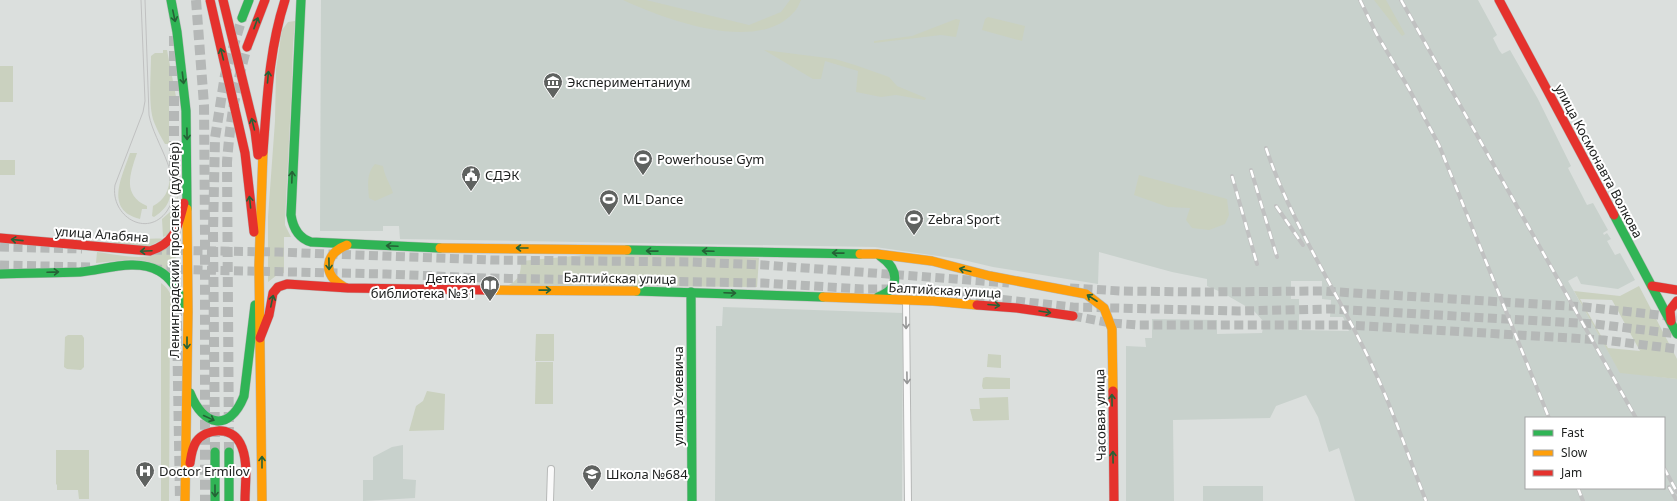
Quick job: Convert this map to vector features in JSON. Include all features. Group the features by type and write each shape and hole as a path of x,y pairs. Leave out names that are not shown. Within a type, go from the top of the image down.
{"main road":[{"name":"Ленинградский проспект (дублёр)","path":"170,0 177,32 186,110 188,312 186,501"},
{"path":"210,0 245,153 251,212 258,255"},
{"path":"223,0 255,131 260,176"},
{"path":"242,18 249,0"},
{"path":"247,47 265,0"},
{"path":"262,501 258,279 260,176 272,49 279,17 285,0"},
{"name":"Балтийская улица","path":"301,0 296,67 291,215 292,223 298,237 307,242 405,247 877,254 932,261 990,276 1086,294 1100,303 1108,316 1112,329"},
{"name":"улица Космонавта Волкова","path":"1498,0 1677,334"},
{"name":"улица Алабяна","path":"0,238 143,252 155,250 168,243 175,234 187,190"},
{"path":"348,288 341,286 336,282 329,270 328,263 329,256 337,249 350,244"},
{"path":"872,299 888,294 893,288 895,282 895,273 892,266 887,260 877,254"},
{"path":"0,274 88,271 132,267 153,268 159,271 170,281 181,296 188,312"},
{"path":"187,374 192,400 201,414 214,421 222,421 229,419 236,413 242,404 244,396 258,279"},
{"name":"Балтийская улица","path":"260,338 269,315 273,294 278,287 287,284 348,288 692,292 960,302 1073,316"},
{"path":"1652,286 1677,290"},
{"name":"улица Усиевича","path":"692,292 692,501"},
{"path":"1672,324 1669,311 1671,306 1677,301"},
{"name":"Часовая улица","path":"1112,329 1114,501"},
{"path":"186,487 195,444 206,434 219,430 234,436 239,441 242,448 245,501"},
{"path":"215,452 215,501"},
{"path":"229,452 229,501"}],"street":[{"path":"906,300 908,501"},
{"path":"550,501 551,469"}],"shaded area":[{"path":"321,0 1478,0 1497,35 1493,38 1499,50 1502,54 1510,50 1538,99 1571,166 1568,168 1587,205 1593,203 1608,230 1603,233 1604,235 1607,233 1611,239 1607,241 1615,255 1620,253 1635,280 1618,289 1581,284 1577,276 1568,281 1620,372 1677,379 1677,501 1355,501 1339,448 1329,452 1318,417 1306,395 1276,406 1270,418 1173,420 1174,501 1126,501 1126,346 1146,347 1145,338 1152,338 1152,319 1217,320 1217,334 1262,333 1264,322 1254,311 1223,293 1207,286 1207,279 1172,272 1099,252 1098,284 993,267 959,259 875,247 400,239 399,226 383,226 383,231 320,231","holes":["1291,281 1322,281 1322,299 1331,300 1330,317 1343,317 1349,331 1299,330 1299,299 1291,299"]},
{"path":"723,307 903,313 902,501 715,501 716,326 722,326"},
{"path":"403,445 403,479 416,480 415,498 363,501 363,480 373,480 373,457 392,447"},
{"path":"1203,486 1263,486 1263,501 1203,501"}],"green space":[{"path":"623,0 646,0 749,25 781,12 790,0 801,0 794,12 777,25 757,31 734,32 710,29 685,23 662,16"},
{"path":"1374,0 1386,0 1405,34 1402,36"},
{"path":"988,17 1025,26 1022,41 982,30 985,19"},
{"path":"956,19 960,20 956,37 941,35 874,43 874,41 912,36"},
{"path":"295,21 285,221 285,225 291,237 284,237 284,273 277,275 268,282 268,217 275,121 276,69 282,30 288,22"},
{"path":"163,50 167,50 177,102 169,102 169,144 165,144 155,125 150,99 151,56 155,53 163,53"},
{"path":"764,50 835,59 889,77 897,86 926,98 925,100 896,95 881,97 856,92 858,71 825,61 821,79 813,79"},
{"path":"0,66 13,66 13,102 0,102"},
{"path":"130,153 137,153 130,176 131,190 139,201 147,206 147,209 142,209 140,219 129,215 122,208 119,200 118,192 120,182"},
{"path":"0,160 15,160 15,175 0,175"},
{"path":"375,164 383,166 393,193 375,201 369,198 368,184 370,172"},
{"path":"1139,175 1227,199 1229,215 1225,224 1209,230 1192,228 1186,220 1190,208 1168,207 1134,195"},
{"path":"170,177 171,190 167,205 154,217 152,216 153,206 161,201 166,194"},
{"path":"178,196 177,214 174,226 168,234 163,237 162,219 170,212"},
{"path":"109,232 125,232 138,239 163,239 150,246 116,244 110,240"},
{"path":"175,241 177,281 158,266 140,260 96,263 97,252 141,257 160,253"},
{"path":"605,253 670,253 759,258 757,287 509,285 518,278 521,269 521,261"},
{"path":"161,283 167,288 171,295 175,310 170,310 169,501 161,501"},
{"path":"1639,286 1677,359 1677,379 1620,373 1574,291 1620,296","holes":["1580,299 1612,300 1640,351 1608,348"]},
{"path":"536,334 554,334 554,361 535,361"},
{"path":"68,335 82,335 84,338 84,367 81,370 67,369 64,367 65,337"},
{"path":"988,354 1001,355 1001,368 987,367"},
{"path":"536,362 553,362 553,404 535,404"},
{"path":"983,378 1010,378 1010,389 983,389"},
{"path":"427,391 445,394 444,430 409,431 416,406 423,401"},
{"path":"1008,397 1009,420 973,421 970,409 980,409 979,398"},
{"path":"56,450 89,450 89,499 79,499 78,490 57,490"}],"tunnel":[{"path":"196,0 204,105 205,501"},
{"path":"215,452 213,232 215,138 225,75 242,18"},
{"path":"174,36 174,145 180,501"},
{"path":"229,452 227,162 234,104 247,47"},
{"path":"0,247 82,249"},
{"path":"153,250 278,252 491,260 692,262 764,265 1009,283"},
{"path":"0,265 91,267"},
{"path":"153,269 386,274 485,278 763,283 863,289 904,289 1073,307 1238,311 1331,309 1595,324 1677,334"},
{"path":"1070,288 1121,291 1201,292 1322,291 1585,307 1677,317"},
{"path":"1073,316 1111,323 1138,325 1347,325 1604,340 1677,349"}],"tram line":[{"path":"141,0 145,101 143,112 115,185 115,196 118,206 124,214 132,220 140,223 150,223 159,219 167,211 172,200 173,188 171,175 149,115 145,0"}],"railway":[{"path":"1360,0 1376,33 1408,87 1439,145 1549,417"},
{"path":"1401,0 1635,417"},
{"path":"1266,148 1275,173 1297,223 1370,360 1426,501"},
{"path":"1251,170 1277,257"},
{"path":"1232,176 1257,264"},
{"path":"1276,206 1303,245"},
{"path":"1665,470 1677,492"},
{"path":"1669,487 1677,501"},
{"path":"1578,489 1583,501"}],"traffic: fast":[{"path":"171,0 177,32 186,111 187,209"},
{"path":"242,18 249,0"},
{"path":"301,0 291,215 297,232 303,238 311,242 440,248"},
{"path":"1614,215 1677,334"},
{"path":"627,250 860,254"},
{"path":"878,297 891,289 895,278 891,267 880,256"},
{"path":"0,274 80,272 120,266 140,265 150,267 164,274 172,282 186,307"},
{"path":"636,291 823,297"},
{"path":"691,292 692,501"},
{"path":"190,393 195,404 202,413 216,421 224,420 231,416 238,408 244,396 255,305"},
{"path":"215,452 215,501"},
{"path":"229,452 229,501"}],"traffic: slow":[{"path":"262,501 259,266 263,152"},
{"path":"185,501 188,312 187,209"},
{"path":"344,287 332,277 329,271 329,265 330,259 334,254 339,249 347,245"},
{"path":"440,248 627,250"},
{"path":"860,254 877,254 932,261 990,276 1086,294 1104,308 1112,329 1113,391"},
{"path":"485,290 636,291"},
{"path":"823,297 933,301 977,305"}],"traffic: jam":[{"path":"210,0 234,105"},
{"path":"223,0 255,131 258,155"},
{"path":"247,47 265,0"},
{"path":"263,152 272,56 275,37 285,0"},
{"path":"1499,0 1614,215"},
{"path":"234,105 245,153 254,232"},
{"path":"0,238 150,251 159,248 171,238 180,219 184,203"},
{"path":"260,338 269,315 273,293 278,287 287,284 348,288 485,290"},
{"path":"1652,286 1677,290"},
{"path":"1671,321 1670,310 1677,301"},
{"path":"977,305 1017,308 1073,316"},
{"path":"1113,391 1114,501"},
{"path":"190,463 192,452 200,437 218,431 231,434 240,443 245,457 245,501"}],"place":[{"name":"Экспериментаниум","path":"553,99"},
{"name":"Powerhouse Gym","path":"643,176"},
{"name":"СДЭК","path":"471,192"},
{"name":"ML Dance","path":"609,216"},
{"name":"Zebra Sport","path":"914,236"},
{"name":"Детская библиотека №31","path":"490,302"},
{"name":"Doctor Ermilov","path":"145,488"},
{"name":"Школа №684","path":"592,491"}]}
